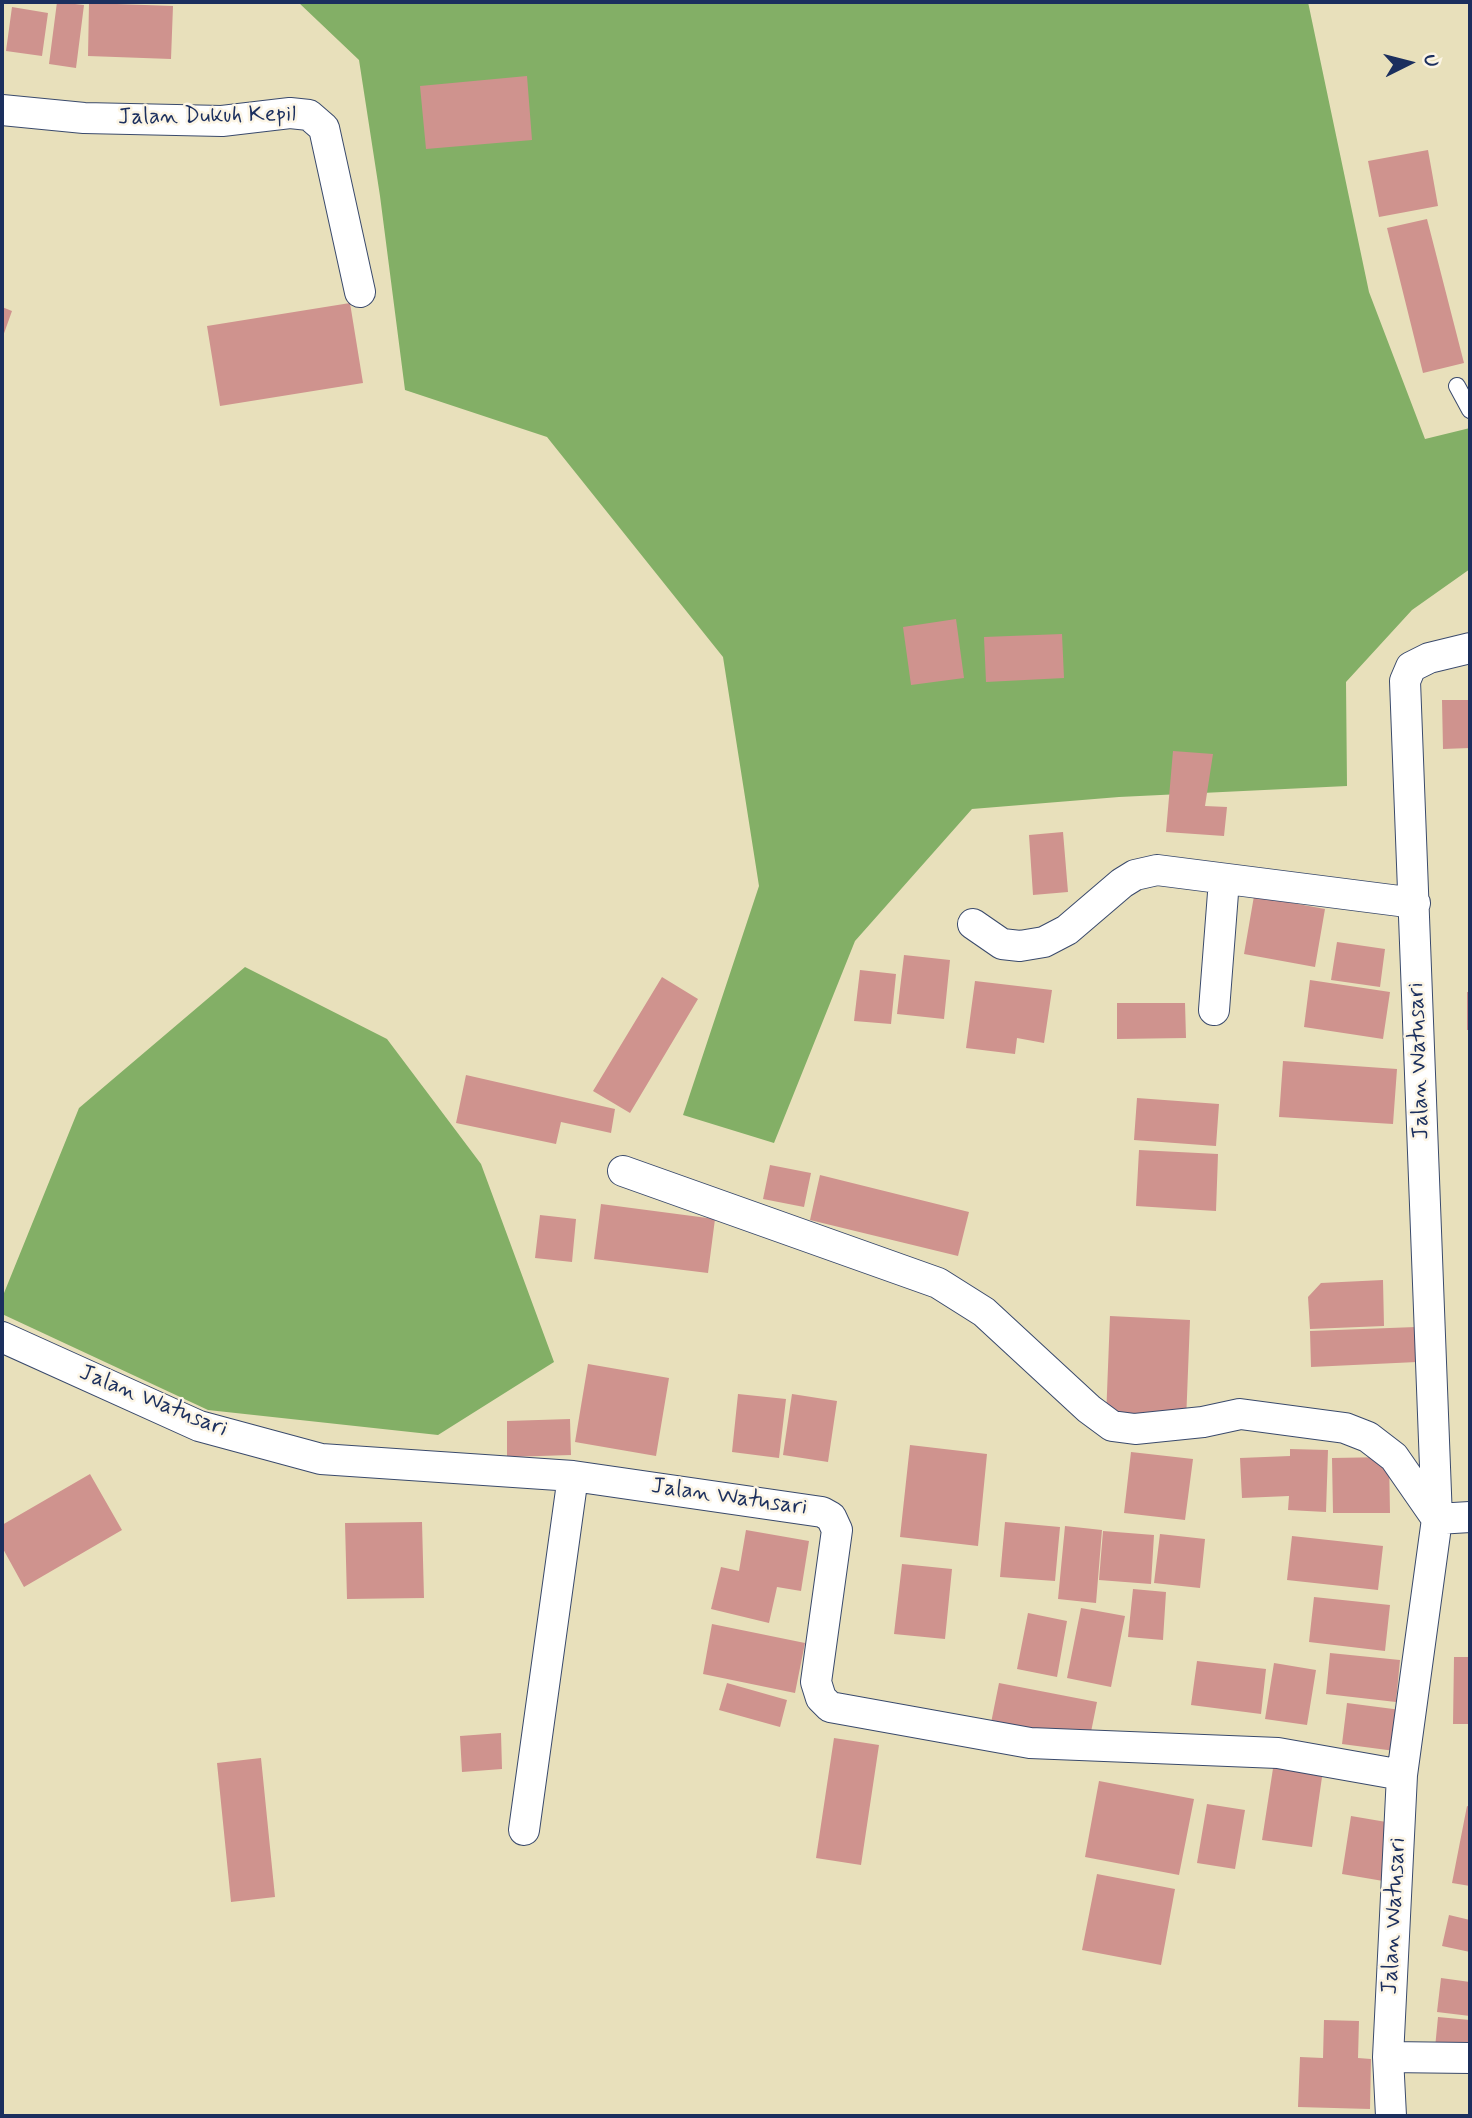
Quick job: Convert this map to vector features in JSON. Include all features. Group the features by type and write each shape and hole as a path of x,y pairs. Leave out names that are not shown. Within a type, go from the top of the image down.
{"street":[{"name":"Jalan Dukuh Kepil","path":"2,110 85,118 208,121 290,113 309,115 324,128 360,292"},
{"name":"Jalan Watusari","path":"1391,2116 1388,2057 1402,1775 1437,1519 1405,681 1411,667 1429,658 1470,648"},
{"path":"973,923 1002,944 1020,946 1044,942 1067,930 1122,883 1135,875 1157,870 1415,903"},
{"path":"1214,1010 1224,880"},
{"path":"623,1171 938,1283 984,1312 1089,1409 1112,1426 1135,1429 1203,1422 1240,1414 1345,1429 1368,1437 1394,1457 1437,1519 1470,1517"},
{"name":"Jalan Watusari","path":"2,1337 199,1426 321,1459 573,1476 822,1512 835,1521 836,1530 816,1682 821,1698 830,1707 951,1731 1030,1743 1278,1753 1402,1775"},
{"path":"524,1830 573,1476"},
{"path":"1388,2057 1470,2058"}],"lane":[{"path":"1457,386 1470,410"}],"green space":[{"path":"298,2 1308,2 1369,292 1425,439 1470,428 1470,569 1412,610 1346,682 1347,786 1119,797 972,809 855,941 774,1143 683,1115 759,886 723,657 547,437 405,390 359,60"},
{"path":"245,967 387,1039 481,1164 554,1362 438,1435 208,1410 2,1314 2,1298 79,1108"}],"building":[{"path":"57,2 84,5 76,68 49,64"},
{"path":"89,3 173,6 171,59 88,56"},
{"path":"12,7 48,13 42,56 6,51"},
{"path":"527,76 532,140 426,149 420,86"},
{"path":"1428,150 1438,206 1379,217 1368,161"},
{"path":"1427,219 1464,363 1423,373 1387,228"},
{"path":"350,303 363,383 220,406 207,326"},
{"path":"2,307 12,311 2,339"},
{"path":"956,619 964,678 911,685 903,627"},
{"path":"1062,634 1064,678 986,682 984,637"},
{"path":"1442,700 1470,700 1470,748 1443,749"},
{"path":"1173,751 1213,754 1205,806 1227,807 1224,836 1166,832"},
{"path":"1063,832 1068,892 1033,895 1029,835"},
{"path":"1254,896 1325,909 1315,967 1244,954"},
{"path":"1337,942 1385,949 1380,987 1331,980"},
{"path":"904,955 950,960 944,1019 897,1014"},
{"path":"860,970 896,974 891,1024 854,1021"},
{"path":"662,977 698,999 630,1113 593,1091"},
{"path":"1310,980 1390,992 1383,1039 1304,1027"},
{"path":"975,981 1052,990 1044,1043 1017,1038 1015,1054 966,1048"},
{"path":"1467,992 1470,992 1470,1030 1467,1030"},
{"path":"1117,1003 1185,1003 1186,1038 1117,1039"},
{"path":"1283,1061 1397,1069 1393,1124 1279,1117"},
{"path":"466,1075 615,1109 611,1133 561,1122 556,1144 456,1123"},
{"path":"1137,1098 1219,1104 1216,1146 1134,1140"},
{"path":"1139,1150 1218,1154 1216,1211 1136,1206"},
{"path":"770,1165 811,1173 804,1207 763,1199"},
{"path":"820,1175 969,1212 958,1256 810,1220"},
{"path":"601,1204 715,1219 708,1273 594,1259"},
{"path":"540,1215 576,1219 572,1262 535,1258"},
{"path":"1383,1280 1384,1326 1310,1329 1308,1297 1321,1283"},
{"path":"1110,1316 1190,1320 1186,1422 1106,1418"},
{"path":"1416,1327 1417,1362 1311,1367 1310,1331"},
{"path":"588,1364 669,1378 656,1456 575,1442"},
{"path":"738,1394 786,1399 779,1458 732,1452"},
{"path":"792,1394 837,1401 828,1462 783,1455"},
{"path":"570,1419 571,1455 507,1457 507,1421"},
{"path":"910,1445 987,1454 978,1546 900,1537"},
{"path":"1290,1449 1328,1450 1326,1512 1288,1510 1289,1496 1242,1498 1240,1458 1290,1456"},
{"path":"1131,1452 1193,1459 1185,1520 1124,1513"},
{"path":"1389,1457 1390,1513 1333,1513 1332,1458"},
{"path":"90,1474 122,1530 24,1587 2,1547 2,1525"},
{"path":"422,1522 424,1598 347,1599 345,1523"},
{"path":"1005,1522 1060,1527 1055,1581 1000,1577"},
{"path":"1065,1526 1102,1530 1096,1603 1058,1599"},
{"path":"746,1530 809,1541 801,1591 777,1587 769,1623 711,1609 721,1567 739,1571"},
{"path":"1103,1531 1154,1535 1151,1584 1099,1580"},
{"path":"1160,1534 1205,1539 1200,1588 1154,1583"},
{"path":"1292,1536 1383,1546 1378,1590 1287,1580"},
{"path":"902,1564 952,1569 945,1639 894,1634"},
{"path":"1133,1589 1166,1592 1163,1640 1128,1637"},
{"path":"1314,1597 1390,1605 1385,1651 1309,1642"},
{"path":"1081,1608 1125,1616 1111,1687 1067,1678"},
{"path":"1028,1613 1067,1621 1057,1677 1017,1669"},
{"path":"712,1624 805,1643 795,1693 703,1674"},
{"path":"1330,1653 1400,1660 1396,1702 1326,1694"},
{"path":"1454,1657 1470,1657 1470,1724 1453,1724"},
{"path":"1197,1661 1266,1669 1261,1714 1191,1705"},
{"path":"1274,1663 1316,1670 1307,1725 1265,1719"},
{"path":"727,1683 787,1700 780,1727 719,1710"},
{"path":"999,1683 1097,1702 1089,1742 991,1723"},
{"path":"1347,1703 1401,1710 1395,1751 1342,1744"},
{"path":"501,1733 502,1769 462,1772 460,1736"},
{"path":"834,1738 879,1745 861,1865 816,1858"},
{"path":"261,1758 275,1897 231,1902 217,1763"},
{"path":"1274,1762 1323,1770 1312,1847 1262,1840"},
{"path":"1099,1781 1194,1799 1179,1875 1085,1857"},
{"path":"1207,1804 1245,1810 1235,1869 1197,1863"},
{"path":"1467,1806 1470,1807 1470,1886 1452,1883"},
{"path":"1351,1816 1398,1824 1389,1882 1342,1874"},
{"path":"1097,1874 1175,1889 1161,1965 1082,1950"},
{"path":"1449,1915 1470,1920 1470,1952 1442,1946"},
{"path":"1441,1978 1470,1982 1470,2016 1437,2012"},
{"path":"1438,2017 1470,2020 1470,2051 1435,2048"},
{"path":"1324,2020 1359,2021 1358,2058 1371,2059 1370,2109 1298,2107 1300,2057 1323,2058"}]}
